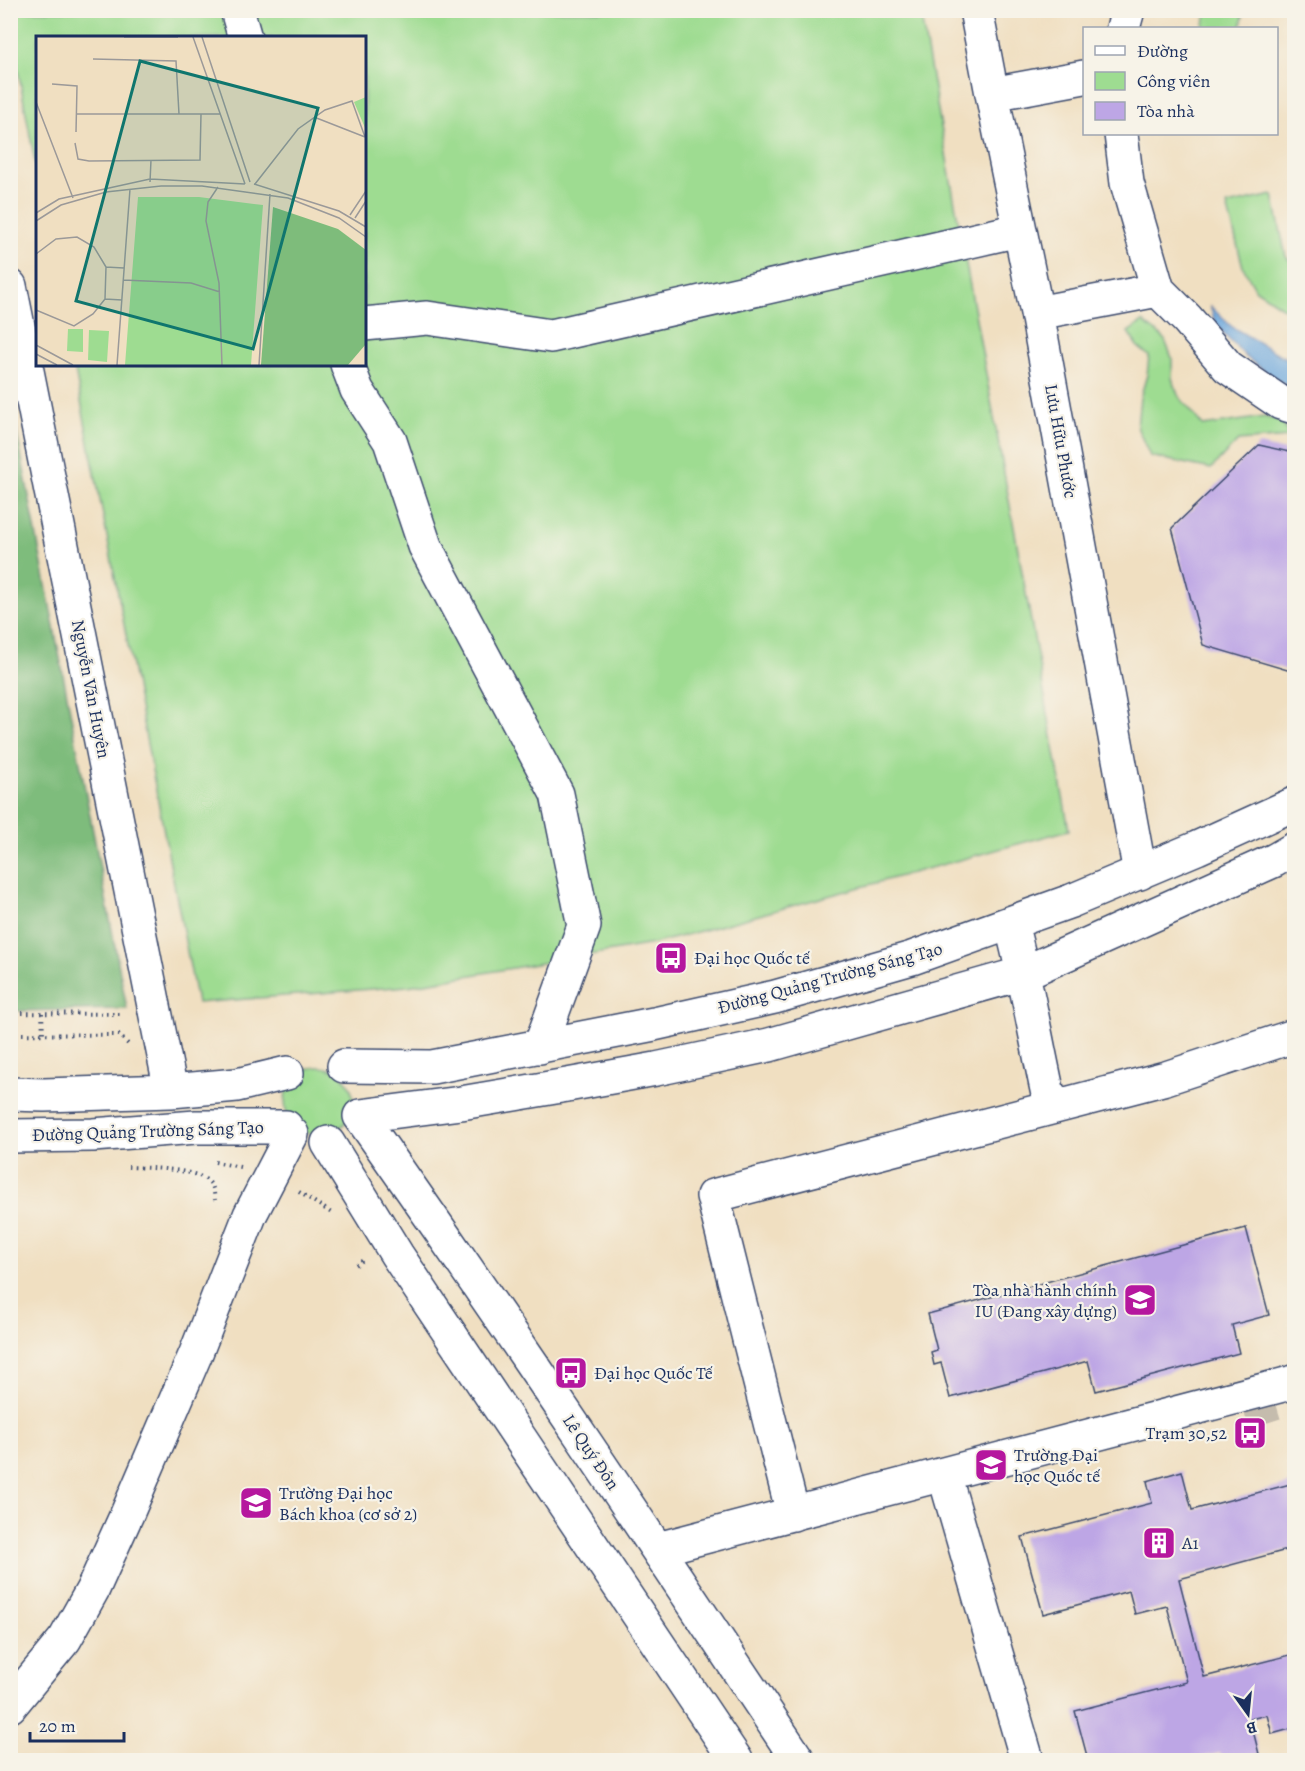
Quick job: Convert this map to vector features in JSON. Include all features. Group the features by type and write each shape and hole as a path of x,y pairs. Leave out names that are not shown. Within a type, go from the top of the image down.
{"street":[{"path":"237,10 245,36"},
{"name":"Lưu Hữu Phước","path":"976,10 1037,314 1140,873"},
{"path":"1123,27 1128,10"},
{"path":"992,94 1083,77"},
{"path":"1121,135 1127,183 1158,290 1187,318 1228,366 1281,403 1294,406"},
{"path":"366,324 427,318 551,336 1019,230"},
{"name":"Nguyễn Văn Huyên","path":"10,286 171,1091"},
{"path":"1037,314 1158,290"},
{"path":"348,366 357,390 390,441 425,546 557,794 584,926 540,1047"},
{"name":"Đường Quảng Trường Sáng Tạo","path":"344,1066 432,1067 540,1047 775,997 912,958 1087,895 1294,804"},
{"path":"360,1116 461,1103 567,1085 769,1045 1024,973 1275,860 1294,849"},
{"path":"1011,923 1024,973 1051,1108"},
{"path":"792,1514 713,1196 1166,1078 1294,1036"},
{"path":"314,1059 325,1059 344,1066 354,1075 360,1087 362,1102 360,1116 342,1137 328,1143 309,1142 289,1131 280,1118 277,1095 281,1083 295,1066 314,1059"},
{"path":"10,1094 171,1091 237,1085 287,1073"},
{"name":"Lê Quý Đôn","path":"360,1116 658,1550 798,1761"},
{"name":"Đường Quảng Trường Sáng Tạo","path":"10,1136 93,1135 196,1127 289,1131"},
{"path":"11,1705 65,1640 93,1589 196,1353 250,1215 289,1131"},
{"path":"328,1143 397,1255 736,1761"},
{"path":"658,1550 1294,1382"},
{"path":"944,1474 1027,1761"}],"path":[{"path":"10,1012 127,1014"},
{"path":"42,1013 43,1034"},
{"path":"10,1034 119,1035 134,1051"},
{"path":"214,1161 271,1174 335,1215"},
{"path":"125,1167 183,1171 197,1176 208,1181 213,1189 215,1200"}],"green space":[{"path":"1207,10 1247,11 1243,15 1241,27 1203,27"},
{"path":"10,11 920,11 1069,830 653,944 408,986 197,1003 74,366 366,366 366,36 36,36 36,168 11,32"},
{"path":"1273,195 1286,257 1294,265 1294,315 1256,290 1243,267 1227,205"},
{"path":"1143,322 1164,338 1172,358 1172,378 1178,395 1203,426 1264,417 1282,421 1289,437 1238,441 1211,469 1150,456 1137,427 1140,398 1147,375 1149,356 1137,346 1128,332"},
{"path":"11,402 127,1009 11,1011"},
{"path":"312,1067 326,1067 338,1072 348,1082 353,1101 348,1120 338,1130 326,1135 312,1135 300,1130 290,1120 285,1108 285,1094 290,1082 300,1072"}],"water":[{"path":"1210,306 1232,327 1294,363 1294,386 1281,383 1246,357 1216,325"}],"building":[{"path":"1259,445 1294,453 1294,672 1203,645 1172,528"},
{"path":"1246,1228 1269,1315 1232,1325 1239,1353 1096,1391 1088,1361 950,1398 941,1363 934,1365 931,1352 937,1350 928,1314"},
{"path":"1182,1471 1192,1510 1294,1483 1294,1548 1179,1579 1204,1677 1294,1654 1294,1728 1272,1734 1267,1715 1250,1719 1259,1754 1234,1760 1222,1760 1220,1753 1192,1760 1088,1760 1075,1711 1187,1682 1167,1606 1135,1614 1129,1591 1043,1614 1022,1537 1152,1503 1147,1481"}],"tunnel":[{"path":"1255,1392 1269,1437"}],"place":[{"name":"Đại học Quốc tế","path":"671,958"},
{"name":"Tòa nhà hành chính IU (Đang xây dựng)","path":"1140,1300"},
{"name":"Đại học Quốc Tế","path":"571,1373"},
{"name":"Trạm 30,52","path":"1250,1433"},
{"name":"Trường Đại học Quốc tế","path":"991,1465"},
{"name":"Trường Đại học Bách khoa (cơ sở 2)","path":"256,1503"},
{"name":"A1","path":"1159,1543"}]}
